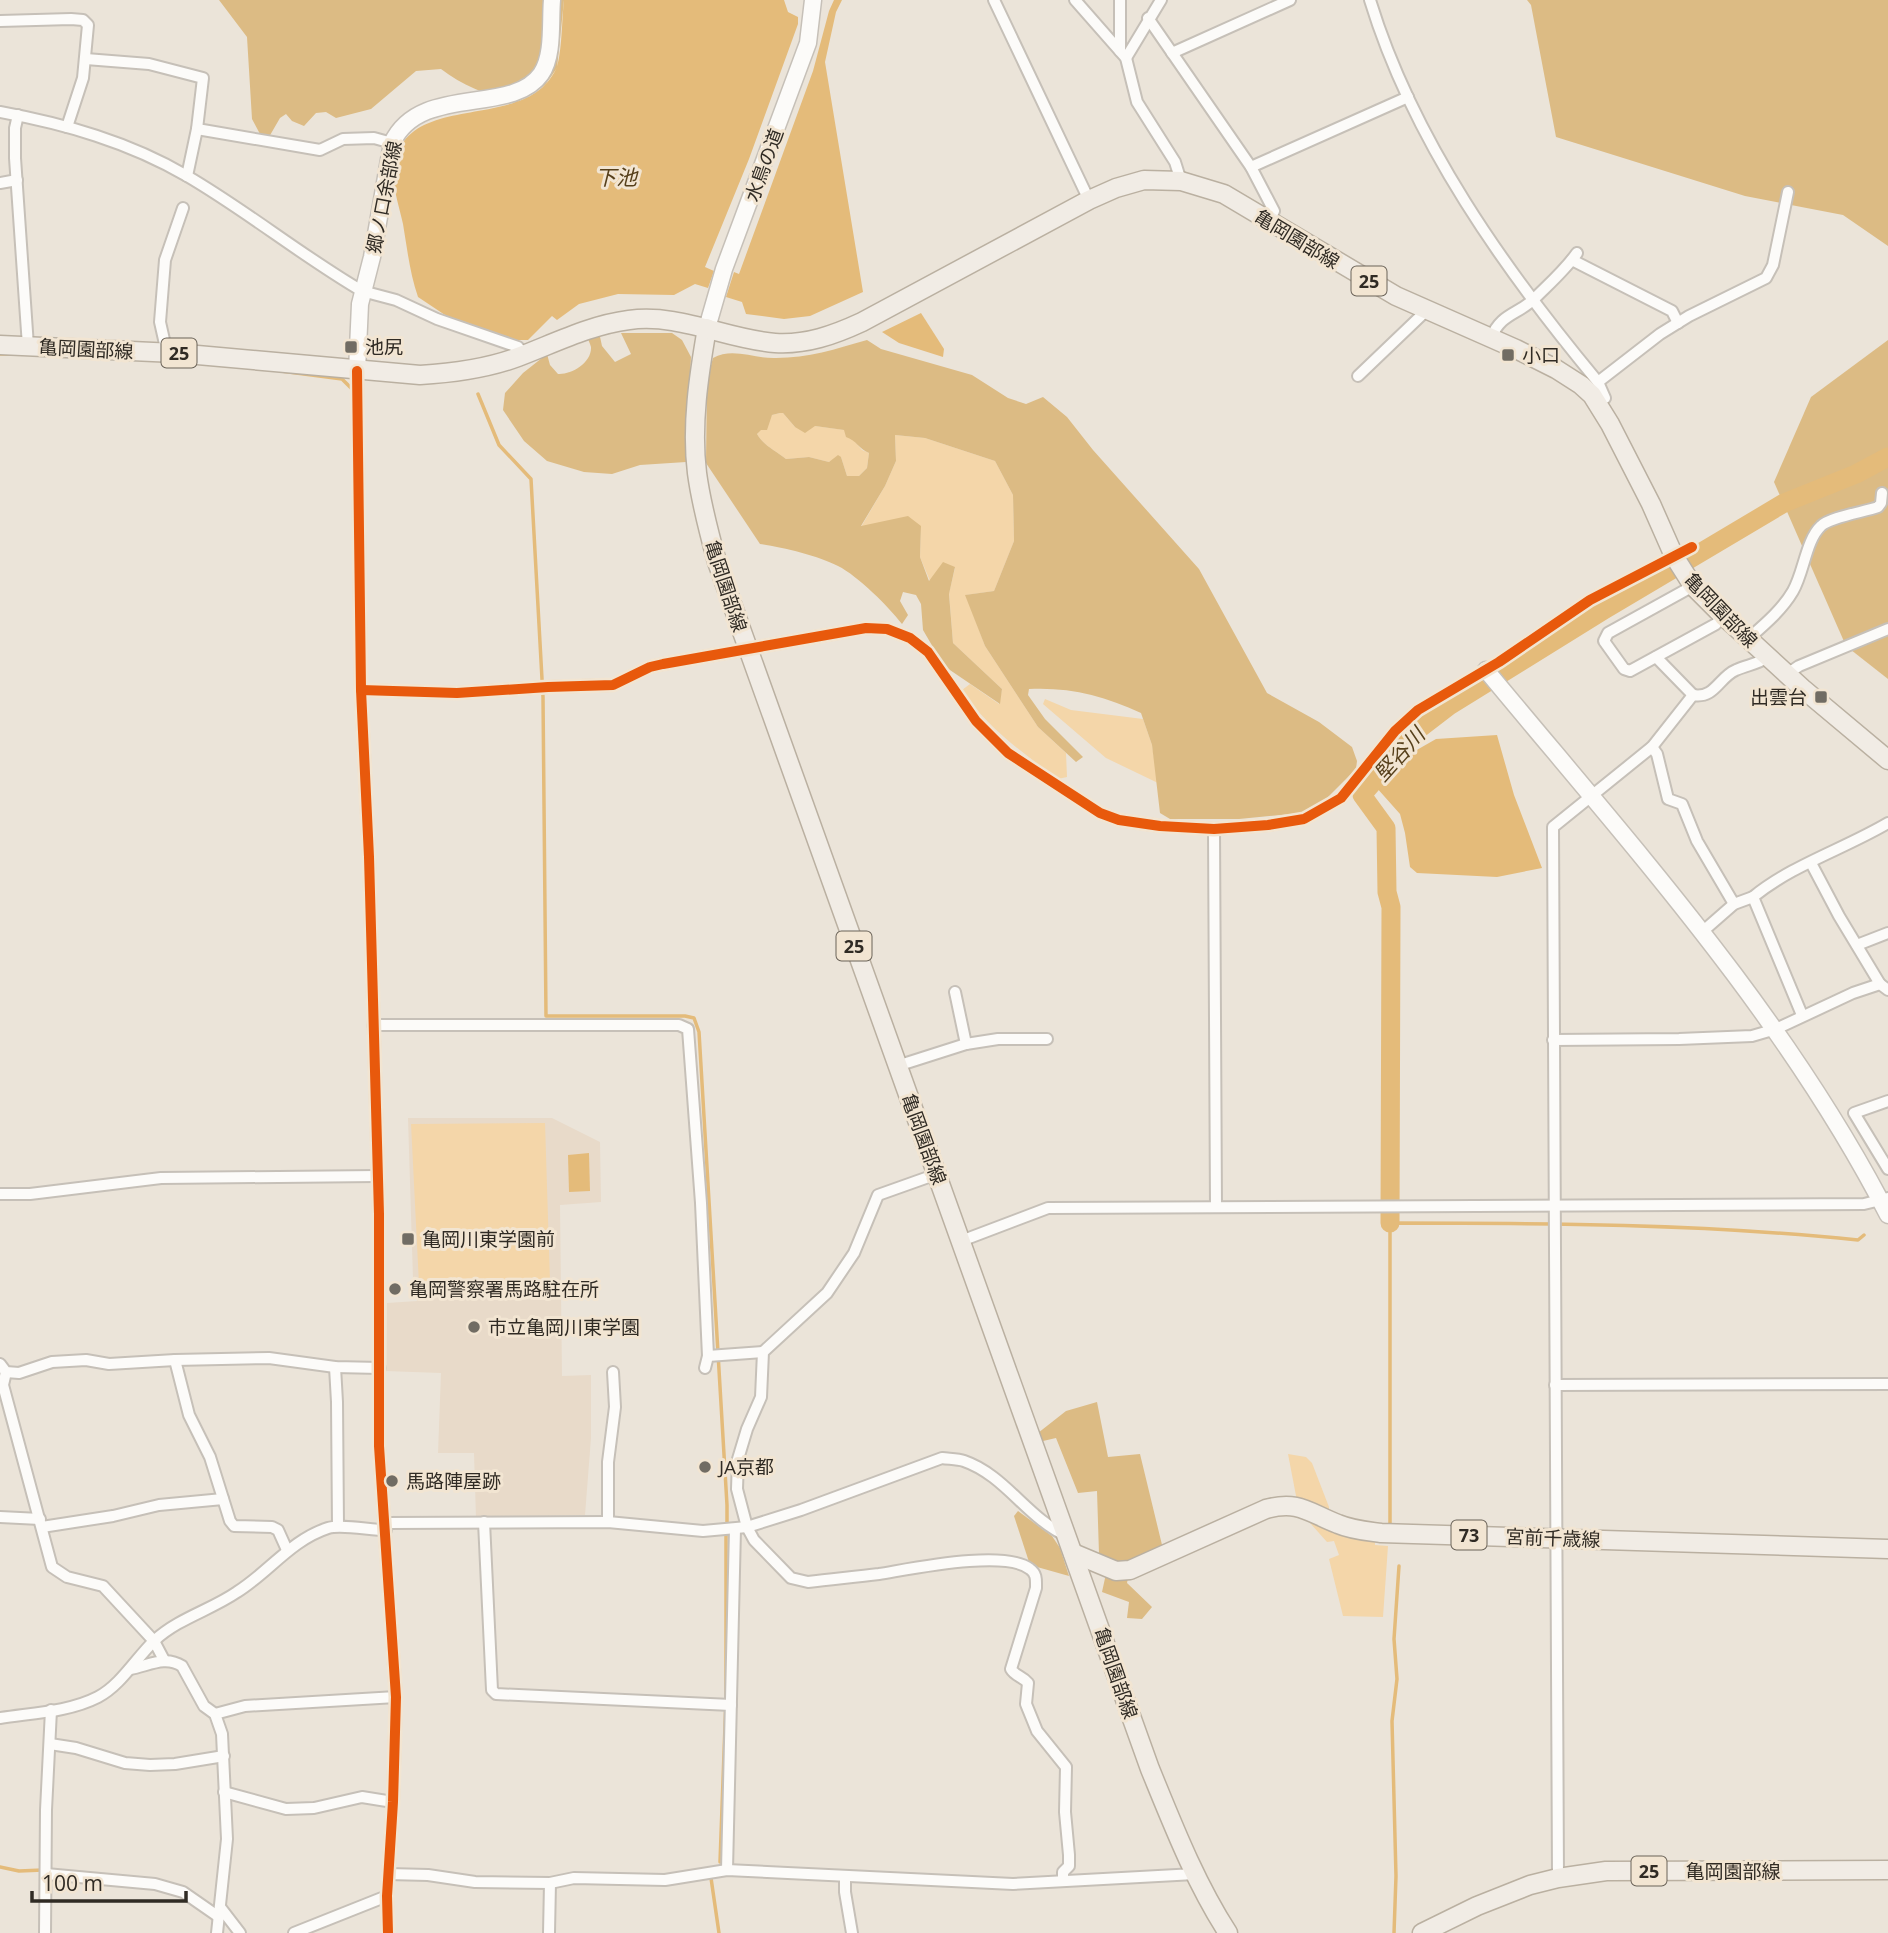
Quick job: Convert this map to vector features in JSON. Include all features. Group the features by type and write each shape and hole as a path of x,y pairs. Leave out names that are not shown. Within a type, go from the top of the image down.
{"main road":[{"name":"亀岡園部線","path":"0,345 167,352 419,375 480,368 604,324 630,319 660,318 776,343 829,337 882,312 1116,188 1144,180 1181,181 1224,194 1349,270 1427,310 1556,369 1581,385 1597,402 1645,493 1674,556 1693,586 1787,674 1888,760"},
{"name":"亀岡園部線","path":"707,328 696,407 697,471 717,562 1150,1769 1209,1905 1228,1933"},
{"name":"宮前千歳線","path":"1070,1545 1116,1570 1130,1570 1266,1509 1281,1505 1302,1507 1359,1531 1381,1533 1888,1549"},
{"name":"亀岡園部線","path":"1422,1933 1477,1906 1530,1885 1606,1871 1888,1870"}],"street":[{"name":"郷ノ口余部線","path":"357,371 362,291 372,257 392,143 398,130 416,116 439,107 528,87 542,73 549,53 552,0"},
{"name":"水鳥の道","path":"707,328 724,269 808,43 813,0"},
{"path":"994,0 1089,200"},
{"path":"1075,0 1123,54"},
{"path":"1120,0 1123,54 1137,102 1175,162 1181,181"},
{"path":"1123,54 1161,0"},
{"path":"1172,53 1290,0"},
{"path":"1370,0 1381,35 1408,97 1481,228 1598,383 1605,398 1597,402"},
{"path":"1148,18 1251,167 1274,211 1269,221"},
{"path":"0,21 83,20 88,25 83,78 67,127"},
{"path":"86,59 149,64 203,78 197,129 187,176"},
{"path":"1251,167 1408,97"},
{"path":"0,112 110,139 187,176 362,291 396,300 437,319 518,347 524,354"},
{"path":"18,115 15,128 17,180 28,346"},
{"path":"197,129 320,150 343,139 374,138 392,143"},
{"path":"0,183 17,180"},
{"path":"1598,383 1678,323 1766,278 1773,265 1788,192"},
{"path":"167,352 160,322 165,260 183,208"},
{"path":"1491,338 1497,324 1534,299 1564,272 1574,256 1672,311 1678,323"},
{"path":"1358,376 1427,310"},
{"path":"357,371 361,690 369,857 377,1177 379,1446 396,1697 387,1896 388,1933"},
{"path":"1748,639 1770,620 1793,592 1804,568 1813,535 1823,524 1878,507 1882,493"},
{"path":"361,690 457,693 613,685 650,667 866,628 887,629 910,638 928,652 976,721 1008,752 1100,813 1119,820 1160,826 1214,829 1304,819 1319,813 1341,798 1395,731 1418,710 1486,670 1590,600 1692,547"},
{"path":"1693,586 1608,634 1604,641 1624,669 1630,671 1716,624 1723,616"},
{"path":"1787,674 1799,666 1888,629"},
{"path":"1656,657 1693,695 1701,696 1710,694 1733,670 1768,657"},
{"path":"1486,670 1702,932 1776,1029 1886,1204"},
{"path":"1558,1878 1553,827 1652,747 1693,695"},
{"path":"1652,747 1657,754 1668,799 1682,804 1696,841 1734,904"},
{"path":"1702,932 1734,904 1753,897 1774,880 1888,824"},
{"path":"1214,829 1216,1207"},
{"path":"1553,1040 1740,1036 1776,1029 1853,992 1884,987 1839,916 1811,863"},
{"path":"1753,897 1802,1015"},
{"path":"1857,945 1888,933"},
{"path":"955,992 967,1044"},
{"path":"373,1025 680,1025 688,1029 701,1203 708,1356 705,1368"},
{"path":"897,1066 967,1044 998,1039 1047,1039"},
{"path":"1888,1101 1854,1113 1888,1169"},
{"path":"708,1356 763,1352 827,1293 854,1252 878,1195 937,1174"},
{"path":"0,1194 30,1194 161,1178 377,1177"},
{"path":"961,1241 1048,1208 1886,1204"},
{"path":"763,1352 761,1397 747,1429 738,1460 737,1489 747,1527 754,1540 791,1578 808,1582 973,1560 1021,1564 1032,1569 1037,1576 1036,1588 1011,1669 1028,1683 1027,1704 1037,1731 1066,1768 1065,1812 1069,1866 1063,1872 1063,1880"},
{"path":"164,1660 154,1641 103,1586 67,1577 52,1567 3,1385 3,1368 19,1374 52,1362 86,1360 109,1364 269,1358 335,1367 380,1367"},
{"path":"175,1360 189,1415 210,1457 234,1526 271,1527 278,1530 287,1550"},
{"path":"335,1367 338,1526"},
{"path":"608,1521 608,1462 615,1407 613,1372"},
{"path":"1555,1385 1888,1384"},
{"path":"0,1718 81,1705 102,1695 130,1669 154,1641 173,1626 238,1592 287,1550 317,1532 338,1526 361,1530 386,1526 484,1522 608,1521 703,1531 747,1527 942,1458 963,1461 986,1472 1070,1545"},
{"path":"0,1517 41,1523 113,1516 159,1505 223,1499"},
{"path":"484,1522 492,1690 496,1694 727,1705"},
{"path":"727,1870 727,1705 735,1528"},
{"path":"130,1669 164,1660 181,1666 204,1706 215,1714 222,1734 227,1839 217,1933"},
{"path":"215,1714 245,1706 396,1697"},
{"path":"45,1933 46,1810 51,1710"},
{"path":"50,1744 76,1748 125,1763 150,1765 224,1756"},
{"path":"224,1792 286,1809 314,1808 362,1797 393,1802"},
{"path":"388,1874 428,1875 475,1882 550,1883 574,1878 666,1880 727,1870 1013,1884 1195,1874"},
{"path":"46,1874 155,1884 183,1892 220,1912 240,1933"},
{"path":"845,1876 852,1933"},
{"path":"549,1933 550,1883"},
{"path":"294,1933 387,1896"}],"shaded area":[{"path":"219,0 564,0 557,68 545,85 516,103 468,86 441,69 416,71 371,109 336,118 326,112 316,113 304,126 292,121 286,114 280,118 269,137 260,134 252,119 247,37"},
{"path":"1527,0 1888,0 1888,246 1843,215 1745,196 1556,137 1531,5"},
{"path":"599,332 602,346 615,362 631,354 621,333 672,333 682,340 691,357 686,462 640,465 612,474 584,472 547,461 524,441 503,410 505,393 523,373 547,354 550,365 558,374 574,370 584,363 590,353 587,336"},
{"path":"867,340 881,349 972,375 1008,398 1026,404 1043,397 1067,417 1199,569 1267,693 1319,722 1352,747 1357,761 1356,769 1327,798 1301,813 1239,819 1170,819 1160,813 1152,745 1141,713 1086,694 1029,689 1028,695 1045,719 1083,757 1076,762 1038,727 985,646 965,595 994,591 1014,541 1013,495 995,461 925,438 895,435 896,461 885,486 861,526 908,516 921,526 920,557 929,581 943,562 955,567 949,594 953,643 1002,689 1000,704 944,666 923,630 921,604 916,595 903,592 900,601 908,615 902,624 873,592 838,566 800,552 760,544 706,463 707,380 713,358 744,354 788,358","holes":["783,413 795,427 805,433 815,426 844,430 846,437 869,453 867,468 859,476 847,476 838,455 829,462 809,457 786,459 766,445 757,434 761,430 767,430 772,415"]},
{"path":"1888,340 1888,679 1846,646 1774,482 1811,397"},
{"path":"780,413 795,427 815,426 845,430 862,450 869,453 867,468 859,476 847,476 841,457 829,462 809,457 786,459 766,445 757,434 772,415"},
{"path":"895,435 925,438 995,461 1013,495 1014,541 994,591 966,595 985,646 1038,727 1066,753 1067,777 1058,779 1019,749 982,716 962,690 970,684 999,704 1002,689 953,643 949,593 955,568 930,581 920,557 921,526 861,527 896,461"},
{"path":"1045,699 1071,710 1143,719 1152,745 1158,783 1106,758 1043,704"},
{"name":"市立亀岡川東学園","path":"408,1118 552,1118 600,1142 601,1202 560,1205 562,1376 591,1375 591,1438 585,1515 476,1518 474,1453 438,1453 441,1373 386,1371 387,1303 417,1301 416,1280 413,1279"},
{"path":"545,1123 550,1281 419,1284 411,1124"},
{"path":"1097,1402 1108,1457 1140,1454 1163,1549 1131,1562 1127,1583 1152,1607 1142,1619 1127,1618 1129,1602 1102,1592 1109,1560 1099,1554 1097,1491 1078,1493 1056,1438 1043,1441 1038,1433 1066,1411"},
{"path":"1288,1454 1306,1457 1312,1463 1329,1511 1297,1501"},
{"path":"1018,1511 1052,1536 1060,1548 1069,1576 1030,1565 1014,1516"},
{"path":"1303,1515 1375,1537 1375,1545 1388,1546 1383,1617 1343,1616 1329,1559 1339,1555 1334,1541 1327,1542"}],"water":[{"name":"下池","path":"564,0 784,0 788,12 798,17 798,24 749,159 705,267 714,271 708,288 695,284 674,295 618,294 579,304 557,320 552,316 528,340 516,340 454,321 418,297 396,193 395,161 406,139 423,126 521,100 541,88 558,63"},
{"path":"834,0 842,0 836,12 825,62 863,292 810,316 784,319 746,314 742,302 726,297 734,272 739,274 813,71"},
{"path":"921,313 944,349 943,357 899,343 882,332"},
{"path":"1497,735 1514,795 1542,868 1497,877 1417,873 1410,867 1400,814 1376,787 1401,759 1436,739"},
{"path":"589,1153 590,1191 569,1192 568,1155"}],"waterway":[{"path":"0,354 16,354"},
{"path":"281,371 342,379 351,388"},
{"path":"478,394 499,445 531,479 543,697 546,1016 685,1016 694,1018 699,1032 727,1525"},
{"name":"堅谷川","path":"1390,1223 1391,907 1387,892 1386,828 1362,795 1419,729 1449,706 1784,503 1856,474 1888,457"},
{"path":"1390,1528 1390,1223 1683,1228 1858,1240 1864,1235"},
{"path":"720,1862 726,1699 726,1535"},
{"path":"1394,1933 1396,1876 1392,1721 1397,1679 1394,1639 1399,1566"},
{"path":"0,1867 19,1871 43,1870"},
{"path":"711,1878 719,1933"}],"cycle path":[{"path":"357,371 361,690 369,857 379,1214 379,1446 396,1697 387,1896 388,1933"},
{"path":"361,690 457,693 613,685 650,667 663,664 866,628 887,629 910,638 928,652 976,721 1008,753 1100,813 1119,820 1160,826 1214,829 1268,825 1304,819 1341,798 1395,731 1418,710 1499,662 1590,600 1692,547"}],"place":[{"name":"池尻","path":"351,347"},
{"name":"小口","path":"1508,355"},
{"name":"出雲台","path":"1821,697"},
{"name":"亀岡川東学園前","path":"408,1239"},
{"name":"亀岡警察署馬路駐在所","path":"395,1289"},
{"name":"市立亀岡川東学園","path":"474,1327"},
{"name":"JA京都","path":"705,1467"},
{"name":"馬路陣屋跡","path":"392,1481"}]}
